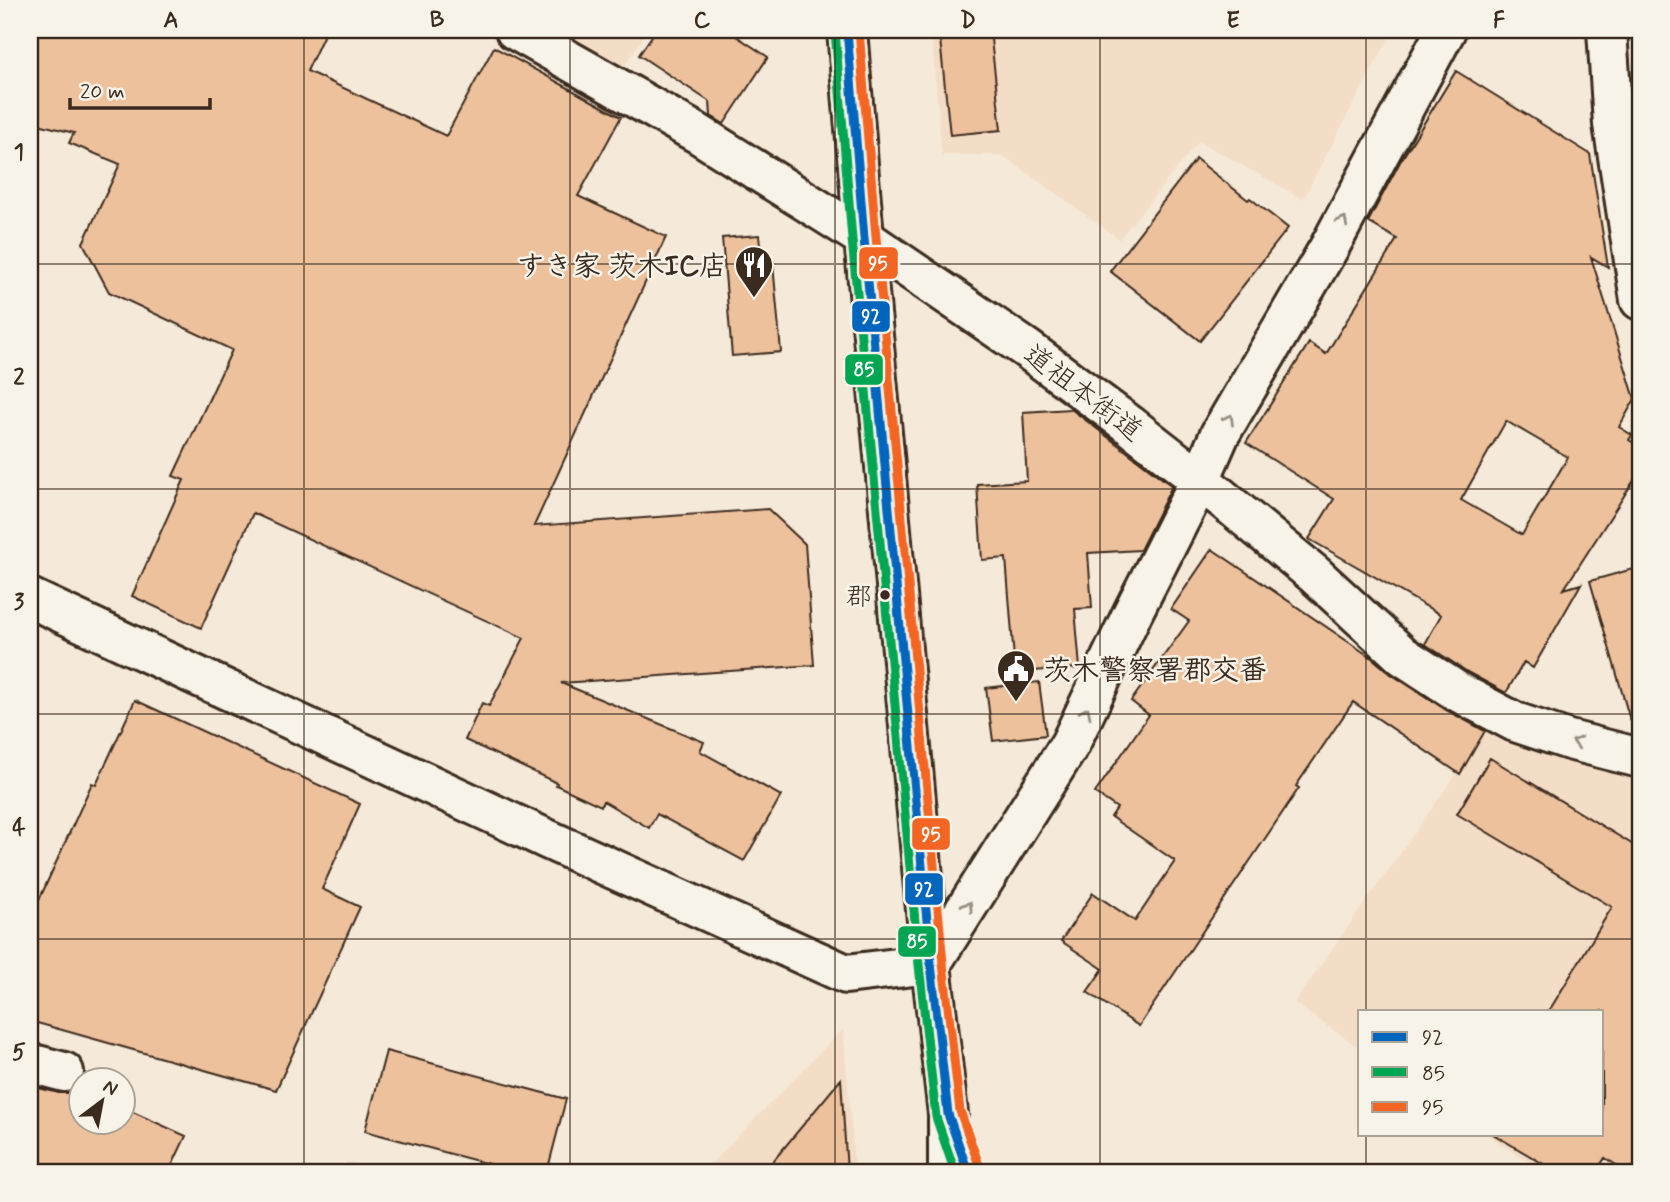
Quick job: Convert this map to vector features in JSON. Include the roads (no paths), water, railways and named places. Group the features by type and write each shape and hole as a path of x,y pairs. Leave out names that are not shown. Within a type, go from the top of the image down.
{"main road":[{"name":"道祖本街道","path":"515,30 697,133 864,238 1027,349 1200,480 1314,574 1403,656 1458,692 1515,722 1569,740 1640,758"},
{"path":"847,30 931,964 948,1114 948,1172"},
{"path":"1607,30 1613,124 1640,300"},
{"path":"931,964 1070,744 1220,434 1330,246 1442,36"},
{"path":"30,598 549,840 846,974 931,964"},
{"path":"948,1114 968,1172"}],"place":[{"name":"すき家 茨木IC店","path":"754,299"},
{"name":"郡","path":"885,595"},
{"name":"茨木警察署郡交番","path":"1016,703"}]}
